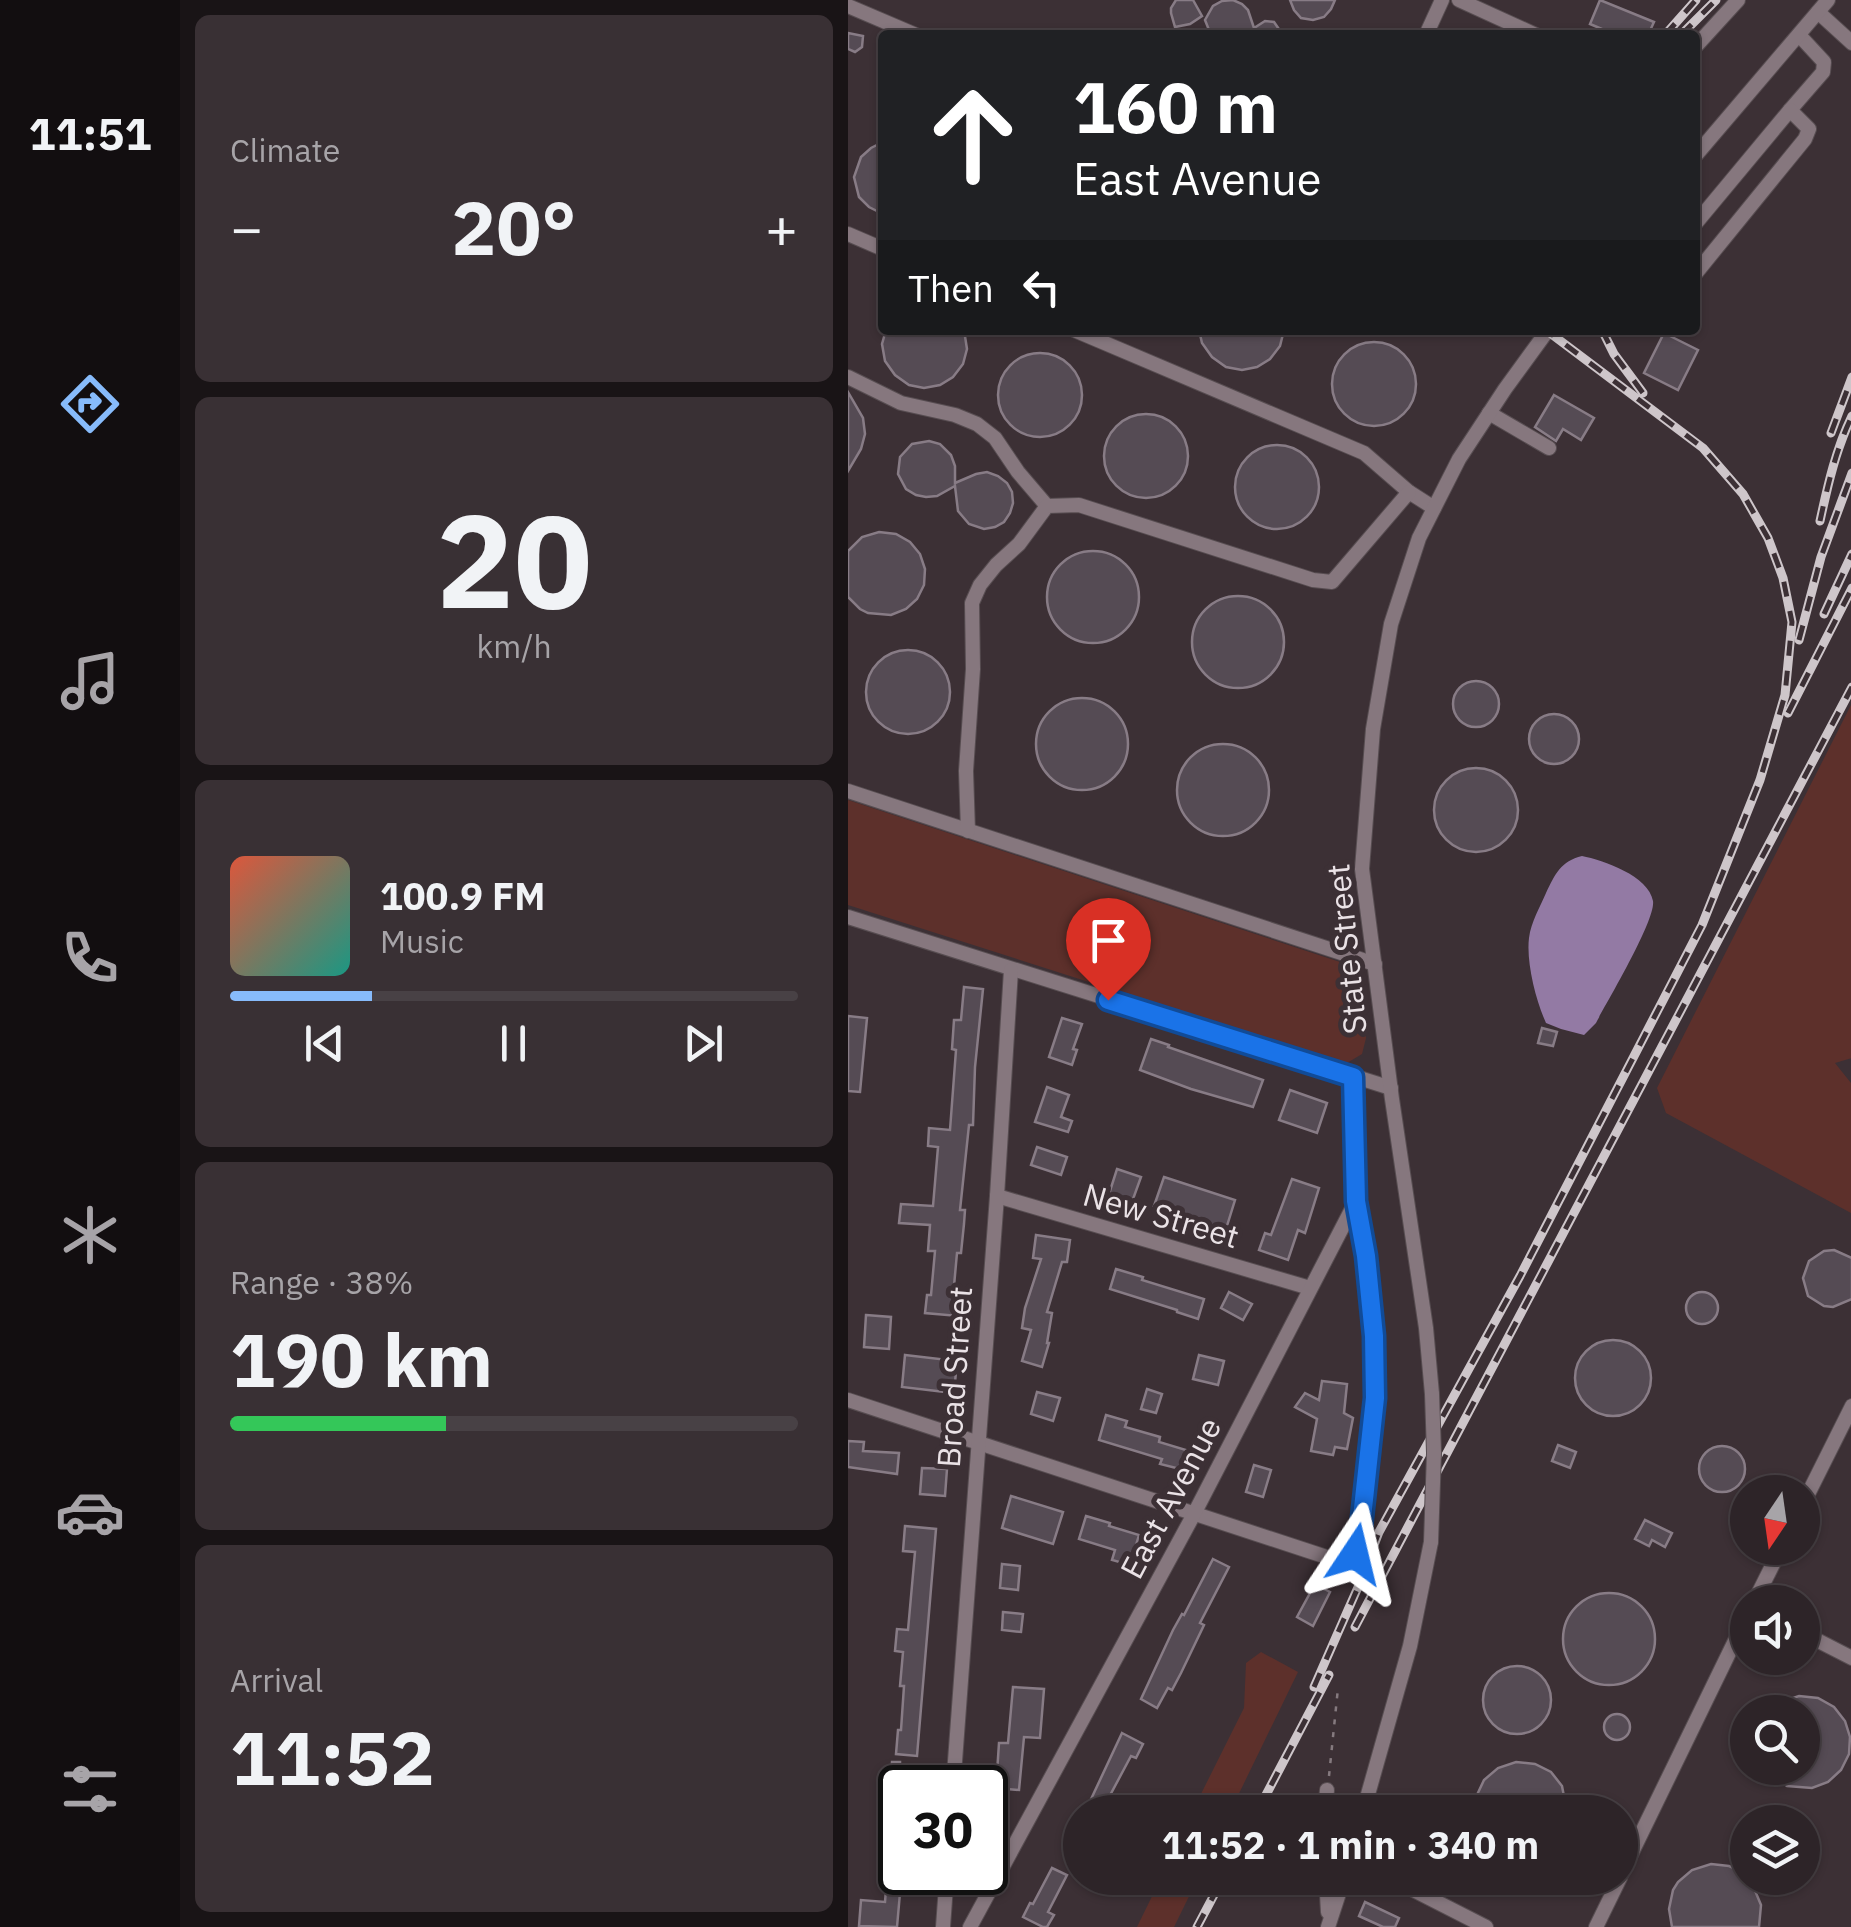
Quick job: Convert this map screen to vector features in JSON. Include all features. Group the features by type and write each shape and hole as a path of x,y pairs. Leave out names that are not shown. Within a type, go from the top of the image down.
{"street":[{"path":"1428,30 1442,0"},
{"path":"1459,0 1525,30"},
{"path":"1700,42 1738,0"},
{"path":"1701,136 1828,0"},
{"path":"848,6 904,30"},
{"path":"1818,12 1852,43"},
{"path":"1700,218 1823,72 1824,62 1798,35"},
{"path":"1700,268 1805,139 1809,129 1790,110"},
{"path":"848,234 878,247"},
{"path":"1086,335 1364,453 1434,508"},
{"name":"State Street","path":"1368,1795 1410,1646 1431,1542 1434,1453 1426,1328 1362,869 1373,729 1392,624 1419,538 1459,460 1544,335"},
{"path":"848,376 902,404 955,415 977,424 995,438 1048,506"},
{"path":"1489,413 1549,448"},
{"path":"968,831 966,770 974,669 972,602 980,585 1020,544 1048,506 1079,505 1313,580 1332,582 1409,492"},
{"path":"848,790 1375,964"},
{"path":"848,917 1391,1088"},
{"name":"Broad Street","path":"955,1765 1011,970"},
{"name":"East Avenue","path":"970,1927 1194,1514 1356,1201 1353,1077"},
{"name":"New Street","path":"997,1196 1310,1288"},
{"path":"848,1400 1351,1565 1360,1536 1375,1398 1373,1320 1356,1201"},
{"path":"1818,1475 1852,1406"},
{"path":"1820,1642 1852,1658"},
{"path":"1638,1840 1730,1651"},
{"path":"1327,1790 1327,1795"},
{"path":"943,1927 945,1895"},
{"path":"1327,1895 1329,1925"},
{"path":"1329,1925 1339,1895"},
{"path":"1423,1895 1486,1927"},
{"path":"1596,1927 1611,1895"}],"path":[{"path":"1327,1790 1338,1688"}],"shaded area":[{"path":"1851,705 1852,1058 1835,1063 1851,1083 1851,1213 1666,1113 1657,1088"},
{"path":"848,800 1343,963 1358,976 1366,1038 1362,1054 1347,1063 1336,1061 848,905"},
{"path":"1582,856 1613,865 1634,877 1650,892 1653,901 1630,961 1596,1023 1584,1035 1546,1023 1528,948 1534,920 1552,880 1564,865"},
{"path":"1261,1652 1298,1672 1238,1795 1200,1795 1244,1708 1246,1663"},
{"path":"1153,1895 1190,1895 1174,1927 1137,1927"}],"building":[{"path":"1176,0 1193,0 1202,16 1175,27 1171,8"},
{"path":"1290,0 1335,0 1324,17 1313,20 1301,18"},
{"path":"1600,0 1654,22 1650,30 1604,30 1590,24"},
{"path":"1222,1 1242,4 1254,28 1265,21 1274,22 1280,30 1209,30 1205,20 1213,6"},
{"path":"848,33 863,36 862,47 855,52 848,49"},
{"path":"878,144 878,212 859,197 854,177 861,157"},
{"path":"885,335 965,335 967,349 963,364 953,377 924,388 909,385 895,375 885,361"},
{"path":"1200,335 1283,335 1270,359 1242,370 1226,367 1202,343"},
{"path":"1663,335 1698,350 1678,390 1644,373"},
{"path":"1374,342 1390,345 1404,354 1413,368 1413,400 1404,414 1390,423 1374,426 1358,423 1344,414 1335,400 1332,384 1335,368 1344,354 1358,345"},
{"path":"1040,353 1056,356 1070,365 1079,379 1079,411 1070,425 1056,434 1040,437 1024,434 1010,425 1001,411 998,395 1001,379 1010,365 1024,356"},
{"path":"848,392 863,418 865,434 848,471"},
{"path":"1554,395 1594,418 1581,440 1563,429 1556,441 1535,427"},
{"path":"1146,414 1162,417 1176,426 1185,440 1185,472 1176,486 1162,495 1146,498 1130,495 1116,486 1107,472 1104,456 1107,440 1116,426 1130,417"},
{"path":"912,444 940,444 951,455 955,483 987,472 1007,483 1013,503 1004,522 984,529 969,524 958,511 955,486 926,497 906,489 898,474 900,457"},
{"path":"1277,445 1293,448 1307,457 1316,471 1316,503 1307,517 1293,526 1277,529 1261,526 1247,517 1238,503 1235,487 1238,471 1247,457 1261,448"},
{"path":"879,532 896,534 910,542 925,569 924,585 917,599 891,615 868,613 848,597 848,551 862,537"},
{"path":"1093,551 1111,554 1126,564 1136,579 1136,615 1126,630 1111,640 1093,643 1075,640 1060,630 1050,615 1047,597 1050,579 1060,564 1075,554"},
{"path":"1238,596 1256,599 1271,609 1281,624 1281,660 1271,675 1256,685 1238,688 1220,685 1205,675 1195,660 1192,642 1195,624 1205,609 1220,599"},
{"path":"908,650 924,653 938,662 947,676 947,708 938,722 924,731 908,734 892,731 878,722 869,708 866,692 869,676 878,662 892,653"},
{"path":"1476,681 1492,688 1499,704 1492,720 1476,727 1460,720 1453,704 1460,688"},
{"path":"1082,698 1100,701 1115,711 1125,726 1125,762 1115,777 1100,787 1082,790 1064,787 1049,777 1039,762 1036,744 1039,726 1049,711 1064,701"},
{"path":"1554,714 1571,722 1579,739 1571,756 1554,764 1537,756 1529,739 1537,722"},
{"path":"1223,744 1241,747 1256,757 1266,772 1266,808 1256,823 1241,833 1223,836 1205,833 1190,823 1180,808 1177,790 1180,772 1190,757 1205,747"},
{"path":"1476,768 1492,771 1506,780 1515,794 1515,826 1506,840 1492,849 1476,852 1460,849 1446,840 1437,826 1434,810 1437,794 1446,780 1460,771"},
{"path":"964,987 983,989 973,1125 969,1125 960,1210 965,1210 964,1224 953,1297 959,1298 958,1316 925,1313 927,1295 931,1295 935,1251 928,1251 930,1225 899,1223 901,1204 933,1206 938,1147 928,1146 929,1128 950,1130 956,1050 952,1049 954,1020 961,1020"},
{"path":"848,1016 867,1018 860,1092 848,1091"},
{"path":"1062,1018 1082,1024 1072,1065 1049,1057"},
{"path":"1542,1028 1557,1032 1553,1046 1538,1043"},
{"path":"1151,1039 1263,1080 1253,1107 1140,1070"},
{"path":"1047,1087 1069,1095 1061,1117 1072,1121 1068,1132 1035,1122"},
{"path":"1290,1090 1327,1103 1317,1133 1279,1120"},
{"path":"1037,1147 1067,1157 1061,1175 1031,1165"},
{"path":"1117,1169 1141,1177 1132,1202 1109,1194"},
{"path":"1164,1177 1235,1200 1226,1229 1154,1206"},
{"path":"1292,1179 1319,1188 1305,1233 1298,1230 1288,1260 1259,1250 1265,1233 1271,1235"},
{"path":"1036,1235 1070,1240 1067,1262 1062,1262 1047,1312 1052,1313 1042,1367 1022,1361 1031,1330 1022,1328 1025,1308 1041,1259 1033,1258"},
{"path":"1834,1250 1852,1258 1852,1299 1833,1307 1808,1296 1803,1278 1809,1261 1824,1251"},
{"path":"1116,1269 1204,1299 1198,1319 1110,1289"},
{"path":"1229,1292 1252,1304 1243,1320 1221,1308"},
{"path":"1702,1292 1714,1296 1718,1308 1714,1320 1702,1324 1690,1320 1686,1308 1690,1296"},
{"path":"866,1315 891,1317 889,1349 864,1347"},
{"path":"1613,1340 1640,1351 1651,1378 1640,1405 1613,1416 1586,1405 1575,1378 1586,1351"},
{"path":"905,1355 957,1361 954,1393 902,1387"},
{"path":"1199,1355 1224,1361 1218,1385 1193,1379"},
{"path":"1322,1381 1347,1384 1344,1413 1353,1418 1347,1449 1335,1447 1333,1455 1311,1451 1317,1419 1295,1407 1305,1393 1319,1400"},
{"path":"1147,1389 1162,1394 1156,1413 1141,1409"},
{"path":"1037,1392 1060,1398 1053,1421 1031,1414"},
{"path":"1106,1415 1127,1421 1125,1427 1160,1437 1159,1442 1186,1450 1180,1469 1160,1464 1162,1459 1099,1440"},
{"path":"848,1441 864,1442 863,1451 899,1453 897,1474 848,1467"},
{"path":"1558,1445 1576,1452 1570,1468 1552,1461"},
{"path":"1713,1448 1731,1448 1743,1460 1744,1475 1730,1475 1730,1490 1713,1490 1701,1478 1701,1460"},
{"path":"1254,1465 1271,1470 1263,1497 1246,1492"},
{"path":"922,1468 947,1469 945,1496 920,1494"},
{"path":"1011,1496 1063,1512 1053,1544 1002,1528"},
{"path":"1086,1516 1139,1535 1130,1565 1112,1560 1115,1550 1079,1539"},
{"path":"1645,1520 1672,1533 1665,1547 1652,1540 1649,1546 1635,1539"},
{"path":"905,1526 936,1529 917,1756 896,1754 904,1686 900,1686 903,1652 895,1651 897,1629 908,1630 915,1552 903,1551"},
{"path":"1213,1559 1229,1567 1200,1623 1204,1625 1181,1673 1157,1708 1141,1699 1173,1630"},
{"path":"1002,1564 1020,1566 1018,1590 1000,1588"},
{"path":"1315,1584 1330,1592 1313,1626 1297,1617"},
{"path":"1609,1593 1627,1596 1642,1606 1652,1621 1652,1657 1642,1672 1627,1682 1609,1685 1591,1682 1576,1672 1566,1657 1563,1639 1566,1621 1576,1606 1591,1596"},
{"path":"1003,1612 1023,1614 1021,1632 1002,1630"},
{"path":"1517,1666 1530,1668 1541,1676 1549,1687 1549,1713 1541,1724 1530,1732 1517,1734 1504,1732 1493,1724 1485,1713 1483,1700 1485,1687 1493,1676 1504,1668"},
{"path":"1013,1687 1044,1689 1040,1738 1024,1737 1019,1790 1008,1789 1008,1765 998,1765 999,1743 1008,1743"},
{"path":"1820,1699 1834,1707 1845,1721 1850,1737 1849,1754 1841,1770 1820,1785"},
{"path":"1617,1714 1626,1718 1630,1727 1626,1736 1617,1740 1608,1736 1604,1727 1608,1718"},
{"path":"1122,1733 1143,1744 1136,1758 1131,1756 1110,1795 1093,1795"},
{"path":"1516,1762 1535,1764 1551,1772 1564,1795 1477,1795 1484,1780 1498,1768"},
{"path":"1786,1785 1820,1785 1812,1788"},
{"path":"1711,1864 1730,1866 1730,1895 1757,1895 1761,1905 1759,1927 1672,1927 1669,1909 1673,1890 1692,1870"},
{"path":"1052,1868 1063,1873 1063,1883 1048,1912 1054,1915 1047,1927 1023,1917"},
{"path":"886,1895 900,1895 897,1927 859,1926 861,1900 885,1902"},
{"path":"1365,1902 1399,1918 1395,1927 1383,1927 1359,1916"}],"railway":[{"path":"1669,30 1696,0"},
{"path":"1686,30 1716,0"},
{"path":"1314,1687 1379,1532 1520,1276 1702,925 1760,780 1785,695 1792,622 1783,578 1768,538 1743,494 1703,448 1553,335"},
{"path":"1604,335 1643,393"},
{"path":"1831,433 1852,377"},
{"path":"1820,521 1829,480 1852,416"},
{"path":"1799,640 1821,557 1852,473"},
{"path":"1824,614 1852,554"},
{"path":"1788,713 1852,588"},
{"path":"1355,1627 1852,687"},
{"path":"1266,1795 1329,1675"},
{"path":"1197,1927 1214,1895"}],"route":[{"path":"1108,1000 1353,1077 1356,1201 1374,1336 1375,1398 1355,1554"}]}
